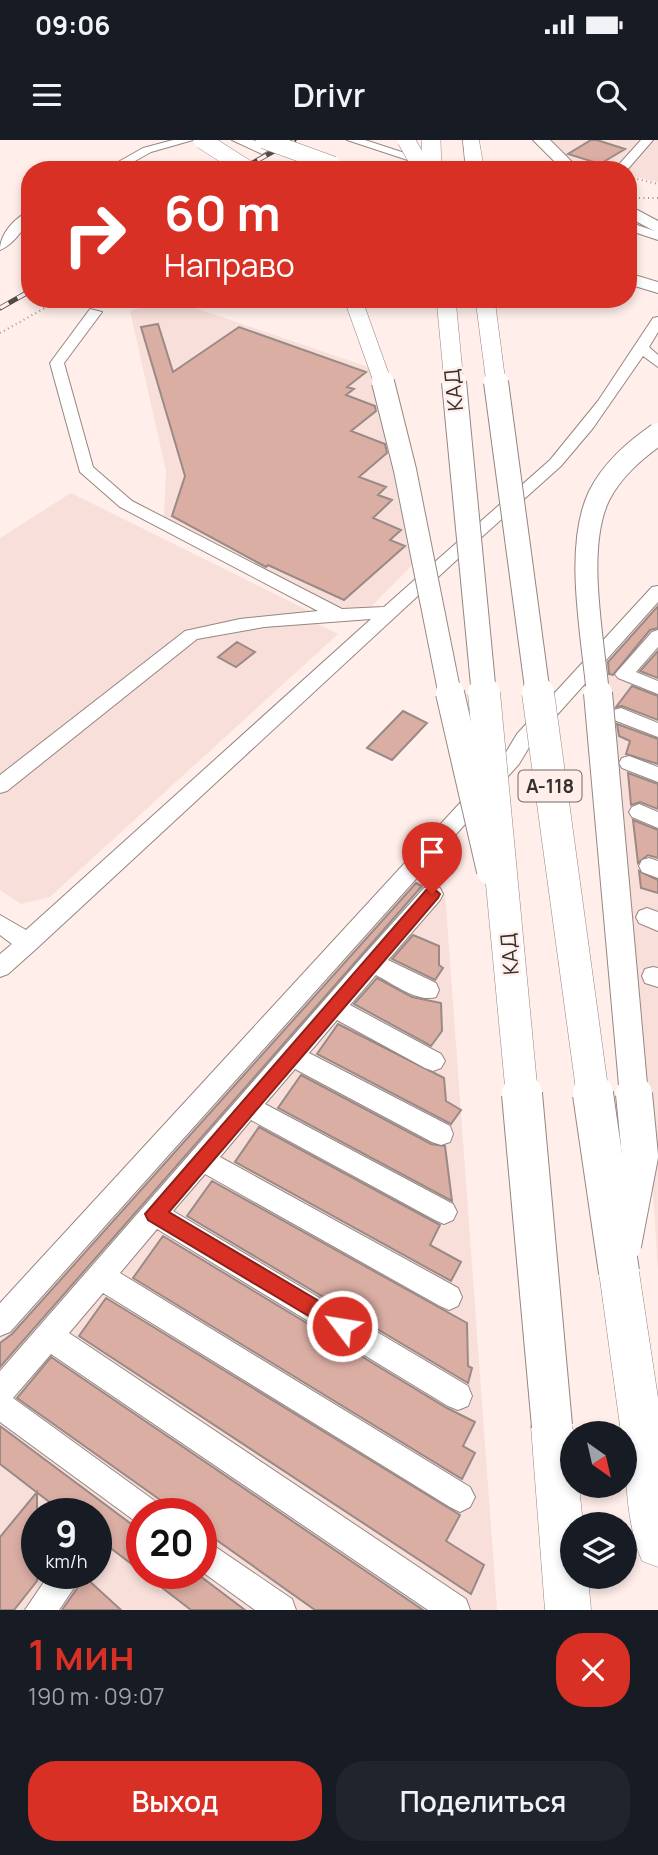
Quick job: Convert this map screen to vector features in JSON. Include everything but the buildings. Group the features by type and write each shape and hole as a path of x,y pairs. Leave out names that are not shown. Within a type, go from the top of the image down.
{"highway":[{"path":"431,140 432,161"},
{"path":"471,140 474,161"},
{"name":"КАД","path":"447,308 509,947 568,1610"},
{"name":"КАД","path":"486,308 574,967 658,1545"}],"main road":[{"path":"202,140 235,161"},
{"path":"240,140 309,161"},
{"path":"264,140 315,161"},
{"path":"281,140 319,161"},
{"path":"405,140 418,161"},
{"path":"541,140 563,161"},
{"path":"637,215 658,228"},
{"path":"637,271 658,277"},
{"path":"637,281 658,288"},
{"path":"357,308 367,330 405,470 459,744 509,947"},
{"path":"619,1272 640,1156 588,586 590,524 600,495 616,469 658,434"}],"street":[{"path":"126,161 147,149 187,140"},
{"path":"353,140 422,161"},
{"path":"628,161 647,140"},
{"path":"0,246 11,237 15,224 21,220"},
{"path":"637,229 658,236"},
{"path":"95,312 57,362 86,469 126,504 340,615"},
{"path":"0,968 389,612 540,480 568,448 642,348 658,321"},
{"path":"642,348 658,363"},
{"path":"0,1323 512,759 524,738 658,591"},
{"path":"0,786 174,645 191,635 214,628 389,612"},
{"path":"658,636 624,674 658,688"},
{"path":"621,715 658,730"},
{"path":"629,763 658,775"},
{"path":"0,1392 432,894"},
{"path":"0,924 28,943"},
{"path":"371,962 428,990"},
{"path":"334,1007 433,1061"},
{"path":"293,1056 441,1134"},
{"path":"249,1107 444,1212"},
{"path":"202,1160 450,1297"},
{"path":"155,1214 458,1396"},
{"path":"102,1277 460,1497"},
{"path":"49,1336 454,1610"},
{"path":"0,1405 127,1498"},
{"path":"217,1564 281,1610"},
{"path":"40,1610 56,1589"}],"path":[{"path":"637,179 658,184"},
{"path":"0,333 45,308"}],"shaded area":[{"path":"552,140 658,140 658,182 637,177 637,161 572,161"},
{"path":"140,308 195,308 374,369 415,562 370,608 343,608 164,518 166,471 130,311"},
{"path":"71,493 311,612 316,623 338,634 50,897 21,904 0,890 0,538"},
{"path":"658,598 658,1272 649,1125 594,667"},
{"path":"411,876 445,893 497,1610 0,1610 0,1327"}],"railway":[{"path":"256,161 294,140"},
{"path":"0,308 21,296"}],"route":[{"path":"342,1326 155,1214 432,894"}]}
